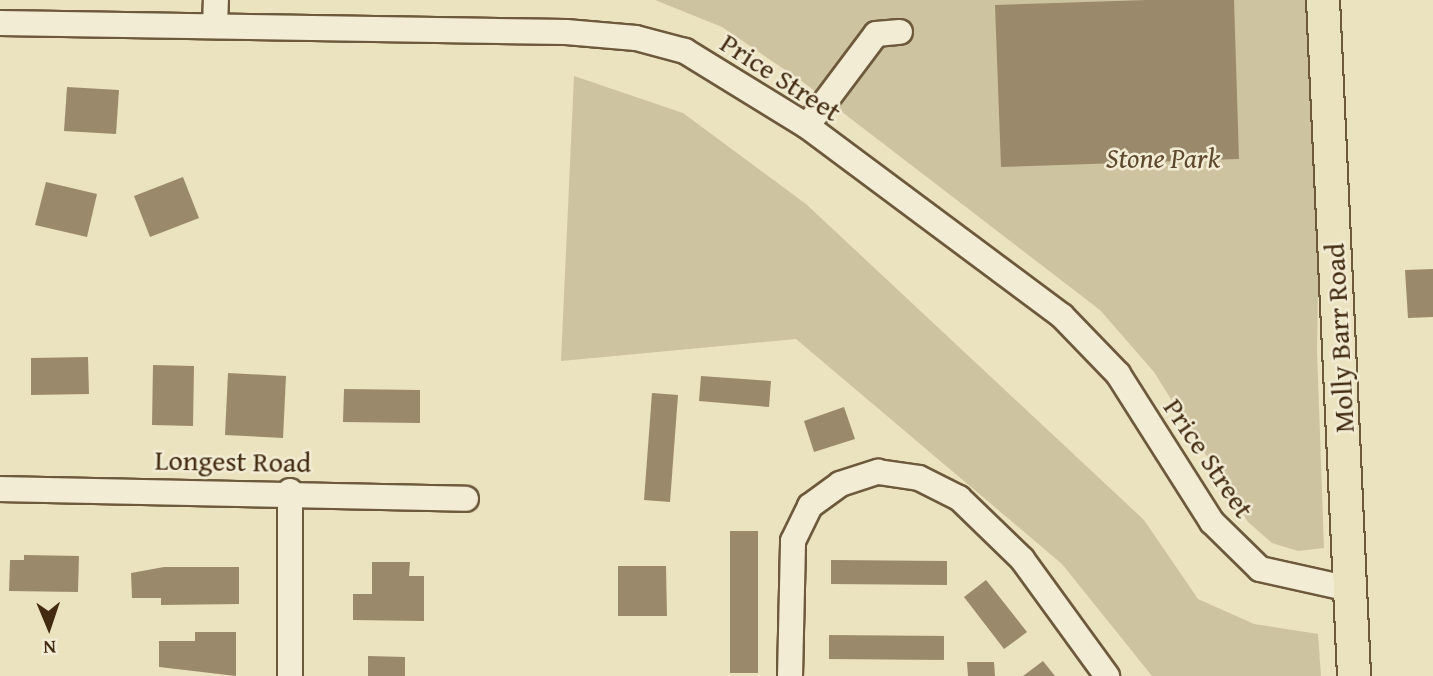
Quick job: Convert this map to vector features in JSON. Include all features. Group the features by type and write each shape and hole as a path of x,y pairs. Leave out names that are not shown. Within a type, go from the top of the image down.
{"main road":[{"name":"Molly Barr Road","path":"1323,0 1354,676"}],"street":[{"path":"215,26 216,0"},
{"name":"Price Street","path":"0,23 636,38 685,51 807,126 1062,316 1118,374 1212,522 1242,554 1285,577 1350,589"},
{"path":"807,126 876,34 900,32"},
{"path":"790,676 793,541 810,506 840,484 878,472 919,478 959,498 1022,559 1107,676"},
{"name":"Longest Road","path":"0,489 290,491 466,499"},
{"path":"290,491 290,676"}],"green space":[{"name":"Stone Park","path":"655,0 1323,0 1317,350 1324,548 1298,551 1272,543 1248,522 1154,372 1100,310 803,82 722,27"},
{"path":"574,76 683,113 806,204 1144,520 1198,599 1254,624 1318,634 1321,676 1152,676 1062,564 796,339 561,361"}],"building":[{"path":"1234,0 1239,159 1001,167 995,5"},
{"path":"67,87 119,90 116,134 64,131"},
{"path":"183,177 199,218 150,237 134,196"},
{"path":"46,182 97,194 87,237 35,225"},
{"path":"1433,269 1433,317 1408,318 1405,270"},
{"path":"88,357 89,394 31,395 31,358"},
{"path":"153,365 194,366 193,426 152,425"},
{"path":"228,373 286,376 283,438 225,435"},
{"path":"701,376 771,381 769,407 699,401"},
{"path":"344,389 420,390 420,423 343,422"},
{"path":"652,393 678,395 670,502 644,500"},
{"path":"844,407 855,439 814,452 804,421"},
{"path":"730,531 758,531 758,673 730,673"},
{"path":"24,555 79,556 78,592 9,591 10,560 24,560"},
{"path":"831,560 947,561 947,585 831,584"},
{"path":"372,562 410,562 409,576 424,576 424,621 353,620 353,594 372,594"},
{"path":"618,566 666,566 667,616 618,616"},
{"path":"164,567 239,567 239,604 161,605 161,598 132,598 131,573"},
{"path":"986,580 1027,632 1004,649 964,597"},
{"path":"195,632 236,632 236,676 159,667 159,641 195,641"},
{"path":"829,635 944,636 944,660 829,659"},
{"path":"368,656 405,657 405,676 368,676"},
{"path":"1043,661 1055,676 1023,676"},
{"path":"967,662 994,662 995,676 968,676"}]}
